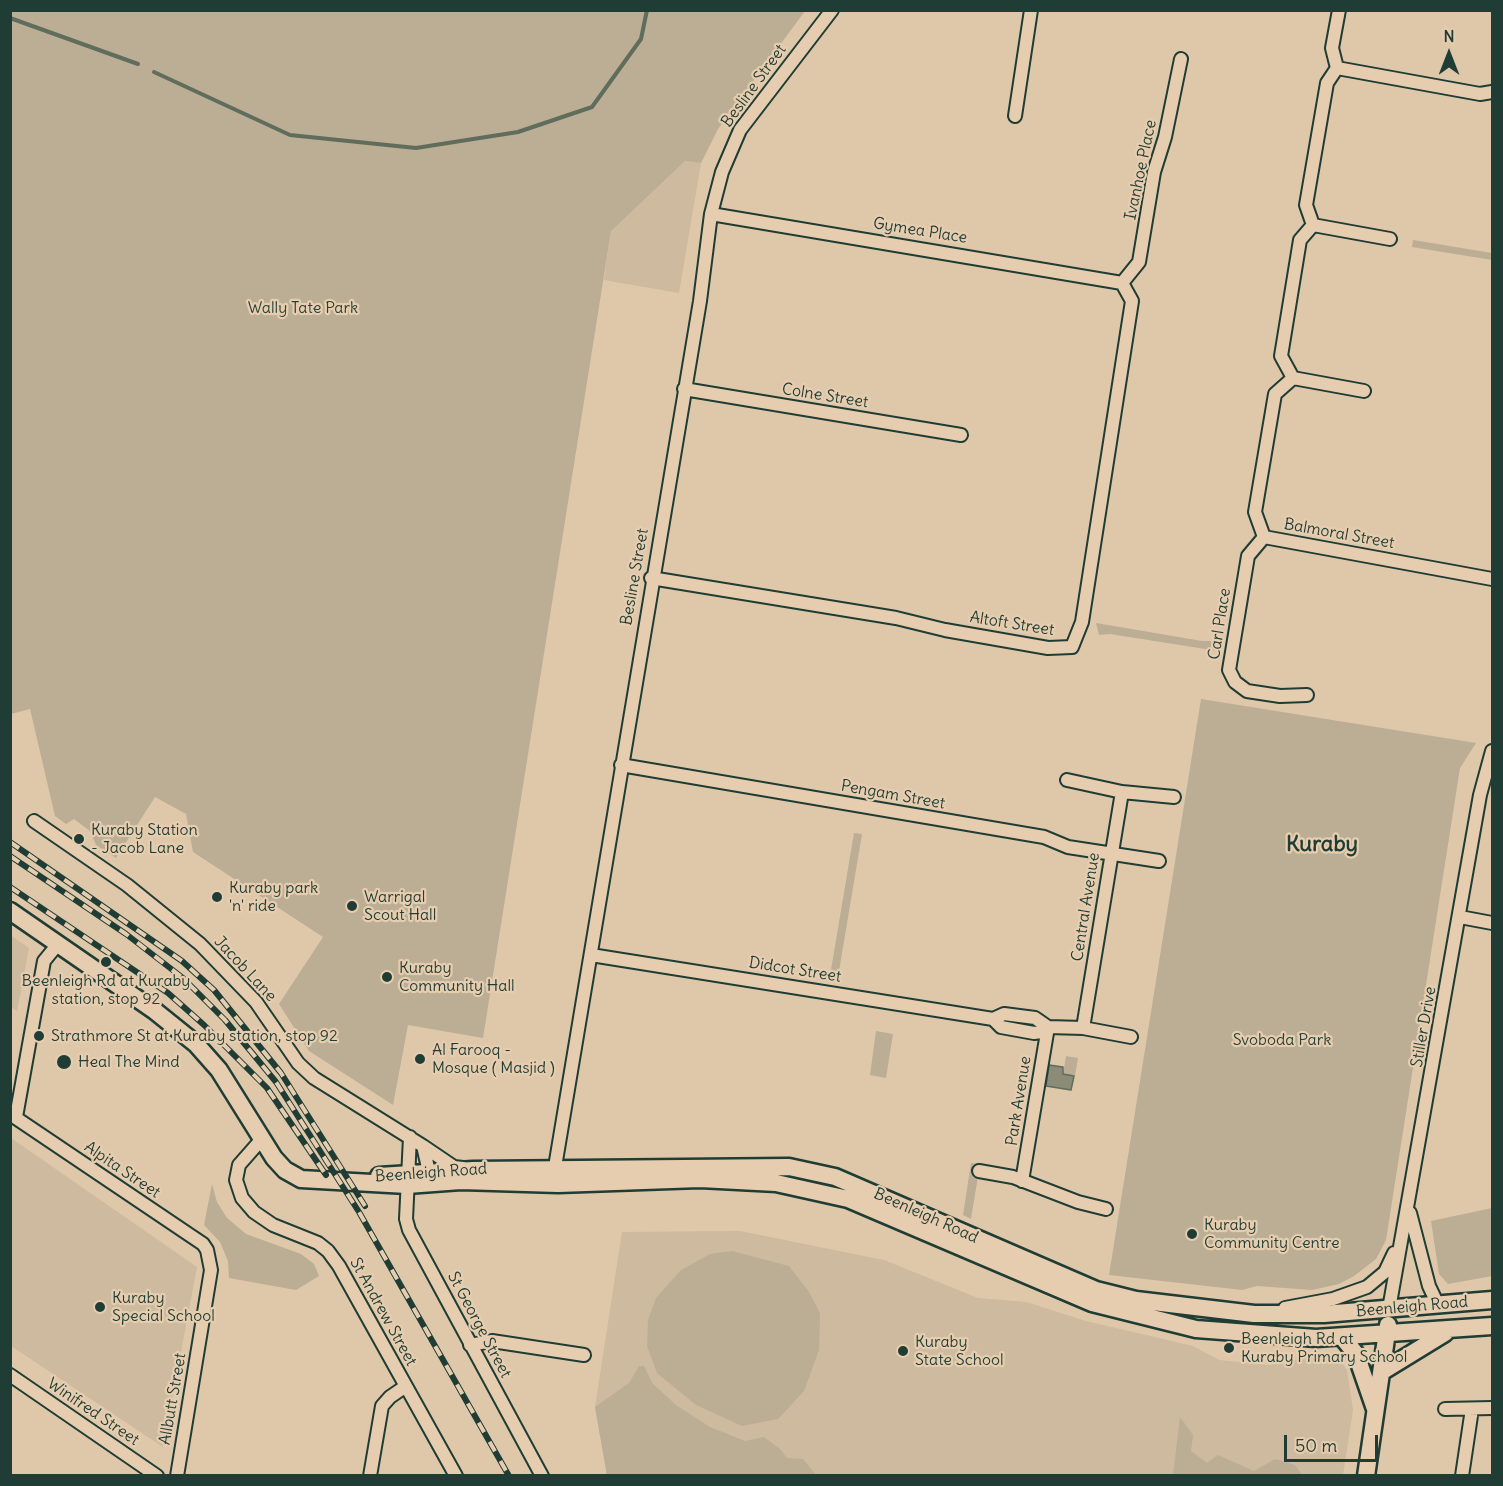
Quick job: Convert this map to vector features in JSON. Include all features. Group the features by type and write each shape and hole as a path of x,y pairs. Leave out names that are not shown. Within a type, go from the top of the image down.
{"main road":[{"name":"Beenleigh Road","path":"10,911 155,1011 196,1044 219,1070 261,1140 285,1170 301,1179 461,1181 789,1167 835,1177 1096,1290 1180,1307 1254,1314 1324,1314 1492,1300"},
{"name":"Beenleigh Road","path":"408,1179 429,1172 473,1170 558,1176 776,1182 848,1199 1092,1303 1196,1329 1281,1336 1342,1337 1492,1326"},
{"path":"1366,1476 1383,1371 1389,1309"},
{"path":"1383,1371 1451,1329"},
{"path":"1342,1337 1356,1354 1376,1410"}],"street":[{"name":"Besline Street","path":"558,1176 651,578 700,301 711,214 722,172 740,130 832,10"},
{"path":"1015,116 1031,10"},
{"path":"1313,225 1306,205 1327,83 1337,68 1332,48 1339,10"},
{"name":"Ivanhoe Place","path":"1122,283 1139,262 1154,172 1165,137 1181,59"},
{"path":"1337,68 1480,94 1492,92"},
{"name":"Gymea Place","path":"711,214 1122,283"},
{"path":"1313,225 1390,239"},
{"path":"1313,225 1300,240 1281,356 1293,378 1364,391"},
{"name":"Altoft Street","path":"651,578 897,618 1048,648 1072,647 1082,622 1132,301 1122,283"},
{"name":"Balmoral Street","path":"1293,378 1275,394 1255,512 1264,537 1492,579"},
{"name":"Colne Street","path":"684,389 961,435"},
{"name":"Carl Place","path":"1264,537 1248,556 1229,670 1234,682 1246,691 1280,696 1307,695"},
{"name":"Stiller Drive","path":"1389,1309 1406,1226 1480,795 1490,772 1492,751"},
{"name":"Pengam Street","path":"621,765 1044,837 1068,847 1159,861"},
{"path":"1067,780 1122,792 1174,796"},
{"name":"Central Avenue","path":"1083,1028 1122,792"},
{"name":"Jacob Lane","path":"34,821 127,885 200,944 249,994 298,1063 314,1078 454,1167 473,1170"},
{"path":"1460,917 1492,922"},
{"path":"13,1116 44,961 58,944"},
{"name":"Didcot Street","path":"591,955 993,1019 1004,1014 1035,1018 1048,1027 1083,1028 1131,1037"},
{"name":"Park Avenue","path":"1022,1181 1048,1027"},
{"name":"Alpita Street","path":"13,1116 203,1244 210,1257"},
{"name":"St George Street","path":"410,1137 406,1219 409,1230 542,1476"},
{"name":"St Andrew Street","path":"261,1140 239,1165 236,1180 242,1198 254,1212 273,1225 318,1243 328,1251 339,1266 456,1476"},
{"path":"423,1146 429,1172"},
{"path":"979,1171 1022,1181 1078,1202 1106,1209"},
{"path":"1409,1209 1429,1286 1438,1305"},
{"path":"1254,1314 1333,1299 1367,1287 1378,1279 1389,1266 1406,1226"},
{"name":"Allbutt Street","path":"177,1476 203,1327 211,1270 210,1257"},
{"path":"470,1345 492,1341 584,1355"},
{"name":"Winifred Street","path":"10,1375 157,1476"},
{"path":"370,1476 382,1407 390,1397 406,1386"},
{"path":"1445,1409 1492,1408"},
{"path":"1462,1476 1472,1409"}],"shaded area":[{"path":"685,161 701,163 679,293 604,280 611,230"},
{"path":"10,935 29,948 17,1011 11,1007"},
{"path":"1049,1065 1063,1067 1063,1074 1074,1076 1071,1090 1046,1086"},
{"name":"Kuraby Special School","path":"11,1138 197,1267 163,1447 11,1346"},
{"name":"Kuraby State School","path":"740,1231 884,1260 978,1298 1026,1302 1086,1321 1193,1346 1219,1360 1269,1365 1310,1357 1339,1359 1347,1370 1353,1410 1343,1475 607,1476 595,1407 622,1232"}],"green space":[{"name":"Wally Tate Park","path":"10,11 805,11 718,129 701,163 685,161 611,231 483,1038 408,1025 393,1105 309,1051 279,1004 323,937 193,852 186,814 155,797 116,858 96,845 90,831 74,819 66,824 55,816 30,709 11,714"},
{"path":"1413,240 1492,253 1492,260 1412,247"},
{"path":"1096,623 1202,641 1217,641 1218,651 1110,634 1099,635"},
{"name":"Svoboda Park","path":"1201,699 1476,743 1460,768 1386,1240 1376,1259 1354,1276 1339,1284 1312,1290 1257,1286 1242,1290 1109,1275"},
{"path":"854,833 862,834 838,977 830,976"},
{"path":"876,1031 893,1034 886,1078 870,1075"},
{"path":"1066,1056 1078,1058 1075,1076 1063,1074"},
{"path":"971,1163 980,1164 971,1219 963,1215"},
{"path":"212,1184 217,1202 227,1218 246,1234 301,1254 314,1264 319,1276 296,1290 229,1278 228,1261 220,1242 204,1225"},
{"path":"1492,1208 1492,1276 1448,1284 1439,1274 1431,1221"},
{"path":"732,1251 789,1266 809,1292 820,1313 819,1350 804,1391 778,1419 742,1426 696,1405 657,1373 647,1346 648,1320 656,1298 681,1270 710,1254"},
{"path":"639,1366 644,1366 652,1383 676,1405 710,1427 745,1441 764,1437 780,1449 787,1458 803,1459 816,1475 607,1475 595,1407 629,1383"},
{"path":"1180,1417 1193,1435 1191,1451 1207,1463 1218,1455 1254,1471 1275,1459 1295,1465 1302,1475 1173,1475"}],"waterway":[{"path":"154,72 290,135 416,148 518,132 592,107 641,39 647,10"},
{"path":"10,18 138,64"}],"railway":[{"path":"10,842 182,961 214,990 281,1073 365,1206"},
{"path":"10,856 126,934 183,978 225,1020 276,1082 359,1212 509,1476"},
{"path":"10,887 168,993 204,1025 267,1088 326,1175"}],"place":[{"name":"Kuraby Station - Jacob Lane","path":"79,839"},
{"name":"Kuraby park 'n' ride","path":"217,897"},
{"name":"Warrigal Scout Hall","path":"352,906"},
{"name":"Beenleigh Rd at Kuraby station, stop 92","path":"106,962"},
{"name":"Kuraby Community Hall","path":"387,977"},
{"name":"Strathmore St at Kuraby station, stop 92","path":"39,1036"},
{"name":"Al Farooq - Mosque ( Masjid )","path":"420,1059"},
{"name":"Heal The Mind","path":"64,1062"},
{"name":"Kuraby Community Centre","path":"1192,1234"},
{"name":"Kuraby Special School","path":"100,1307"},
{"name":"Beenleigh Rd at Kuraby Primary School","path":"1229,1348"},
{"name":"Kuraby State School","path":"903,1351"}],"district":[{"name":"Kuraby","path":"1322,845"}]}
